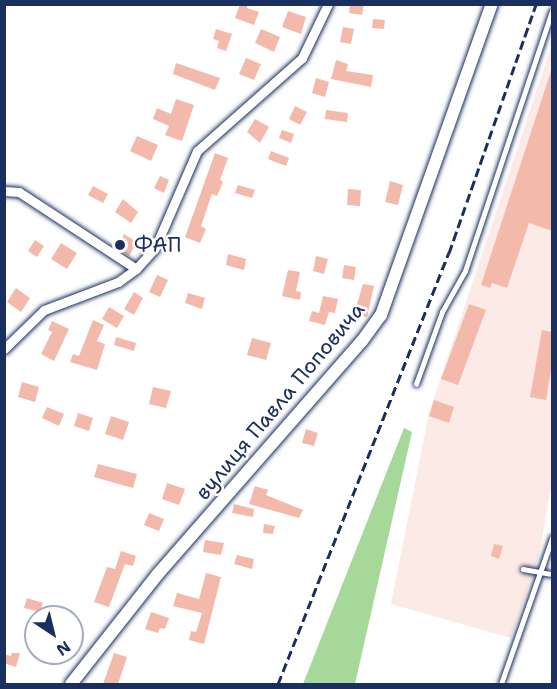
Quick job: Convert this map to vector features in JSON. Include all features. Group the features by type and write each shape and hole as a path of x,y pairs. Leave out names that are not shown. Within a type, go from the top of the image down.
{"street":[{"path":"4,349 44,310 118,282 136,269 155,248 197,151 302,58 328,4"},
{"name":"вулиця Павла Поповича","path":"70,684 157,575 362,341 381,315 492,4"},
{"path":"4,191 19,192 136,269"}],"lane":[{"path":"416,384 442,312 465,271 552,11"},
{"path":"501,684 552,538"},
{"path":"523,569 552,574"}],"shaded area":[{"path":"552,44 552,482 539,555 511,638 391,604 429,413"}],"green space":[{"path":"404,428 412,432 355,684 303,684"}],"building":[{"path":"240,4 248,4 247,8 259,12 254,25 235,18"},
{"path":"350,4 364,4 362,15 349,13"},
{"path":"288,11 306,17 301,34 282,27"},
{"path":"373,19 385,20 384,29 372,28"},
{"path":"343,27 354,29 351,44 340,42"},
{"path":"216,29 232,34 226,51 217,48 219,41 213,39"},
{"path":"261,29 280,37 274,52 255,43"},
{"path":"246,58 261,64 254,80 239,74"},
{"path":"336,60 348,64 346,71 373,75 371,87 331,79"},
{"path":"176,63 220,78 215,90 173,74"},
{"path":"551,71 552,231 529,223 507,288 492,283 490,288 481,285"},
{"path":"316,78 329,82 325,97 312,93"},
{"path":"176,99 194,105 182,141 165,135 169,126 153,119 157,108 171,114"},
{"path":"295,106 307,112 300,125 289,119"},
{"path":"326,110 348,113 347,122 325,119"},
{"path":"255,119 269,127 260,143 247,132"},
{"path":"282,130 294,134 291,143 279,138"},
{"path":"137,136 158,145 151,161 130,151"},
{"path":"271,151 289,158 286,166 268,159"},
{"path":"215,153 228,158 220,180 223,182 217,196 212,194 201,226 206,229 200,243 185,237"},
{"path":"160,176 169,180 164,193 154,188"},
{"path":"390,181 403,185 398,205 385,202"},
{"path":"238,185 255,190 252,198 235,193"},
{"path":"93,186 108,194 103,203 88,195"},
{"path":"348,189 361,190 360,206 347,205"},
{"path":"123,199 138,212 131,223 115,212"},
{"path":"124,234 137,242 129,256 116,248"},
{"path":"35,240 44,246 37,257 28,251"},
{"path":"61,243 77,253 67,269 51,259"},
{"path":"228,254 246,259 244,270 226,265"},
{"path":"316,256 328,259 324,274 313,271"},
{"path":"344,265 356,267 354,280 342,278"},
{"path":"288,270 300,272 296,291 301,292 300,300 282,296"},
{"path":"157,275 168,280 160,297 149,292"},
{"path":"363,284 374,286 367,317 354,314"},
{"path":"16,288 30,298 21,312 7,302"},
{"path":"134,292 143,298 134,315 124,309"},
{"path":"188,293 205,298 202,309 185,303"},
{"path":"323,296 338,299 335,313 329,312 325,325 309,321 312,311 319,313"},
{"path":"469,304 486,310 458,385 441,379"},
{"path":"109,307 124,316 117,328 102,319"},
{"path":"93,320 104,325 97,341 105,344 97,370 70,362 73,354 79,356"},
{"path":"52,321 69,329 54,361 41,354 52,332 48,330"},
{"path":"542,330 552,332 552,364 546,400 530,397"},
{"path":"116,337 136,343 134,351 114,345"},
{"path":"252,338 271,343 266,360 247,355"},
{"path":"22,382 39,387 35,402 18,397"},
{"path":"153,387 171,391 166,408 149,404"},
{"path":"434,400 454,407 449,423 429,416"},
{"path":"47,407 64,414 59,426 42,418"},
{"path":"78,413 93,418 89,431 74,426"},
{"path":"111,416 129,422 123,440 105,434"},
{"path":"306,429 318,433 314,446 302,443"},
{"path":"98,464 137,474 133,488 94,477"},
{"path":"167,483 185,489 179,505 162,499"},
{"path":"255,486 268,490 266,495 303,510 299,518 249,504"},
{"path":"234,504 254,509 253,517 232,513"},
{"path":"149,513 164,519 159,531 144,525"},
{"path":"264,524 275,526 273,534 263,533"},
{"path":"205,540 224,543 221,555 203,552"},
{"path":"494,544 503,546 499,559 491,556"},
{"path":"121,551 136,556 133,566 125,564 109,607 94,602 107,567 115,569"},
{"path":"237,555 254,559 252,569 234,564"},
{"path":"206,573 221,577 204,644 189,640 191,631 196,632 202,613 173,606 177,593 199,599"},
{"path":"27,598 43,603 42,605 25,605"},
{"path":"151,612 169,618 165,629 160,628 158,633 145,629"},
{"path":"12,653 20,653 16,667 4,663 4,654 11,656"},
{"path":"114,653 127,657 118,684 103,684"}],"railway":[{"path":"278,684 449,253 536,4"}],"place":[{"name":"ФАП","path":"120,245"}]}
